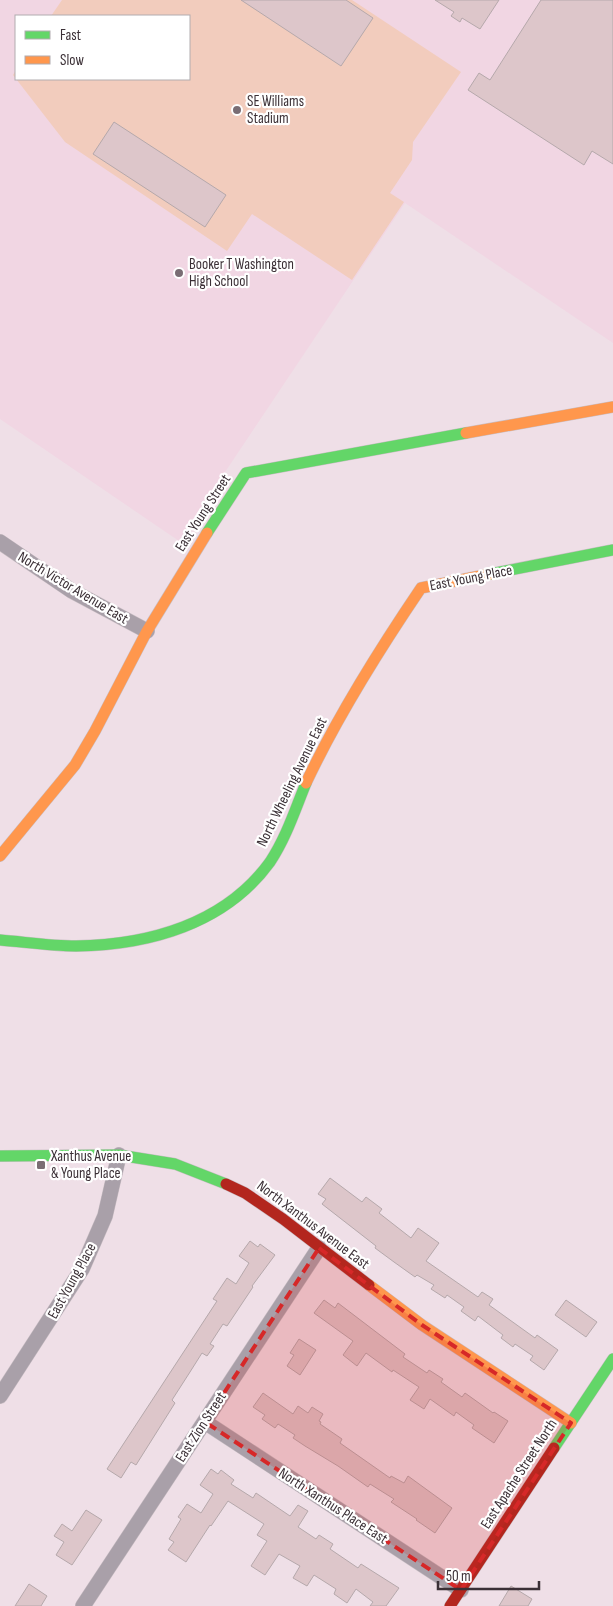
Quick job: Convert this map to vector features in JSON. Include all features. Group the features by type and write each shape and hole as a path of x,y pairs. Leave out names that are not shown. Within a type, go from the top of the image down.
{"street":[{"name":"East Young Street","path":"0,856 75,765 96,732 146,631 246,473 613,407"},
{"name":"North Victor Avenue East","path":"0,542 72,591 146,631"},
{"name":"East Young Place","path":"371,667 421,588 613,550"},
{"name":"North Wheeling Avenue East","path":"0,940 74,946 110,944 150,938 176,931 206,919 229,905 250,887 274,855 328,739 371,667"},
{"name":"East Young Place","path":"0,1396 82,1269 104,1216 119,1155"},
{"name":"North Xanthus Avenue East","path":"0,1156 119,1155 175,1164 212,1177 245,1193 283,1218 319,1248 422,1325 571,1423"},
{"name":"East Zion Street","path":"83,1606 319,1248"},
{"name":"East Apache Street North","path":"450,1606 613,1359"},
{"name":"North Xanthus Place East","path":"205,1422 461,1590"}],"highlighted area":[{"path":"319,1248 422,1325 571,1423 461,1590 205,1422"}],"shaded area":[{"name":"Booker T Washington High School","path":"0,0 613,0 613,343 405,203 179,541 0,419"},
{"name":"SE Williams Stadium","path":"62,0 352,0 461,72 413,142 412,160 390,193 404,202 352,280 252,214 227,251 65,142 17,80 190,80 190,15 52,15"}],"building":[{"path":"241,0 346,0 373,18 341,66"},
{"path":"435,0 499,0 480,29 462,18 460,22 451,16 454,12"},
{"path":"541,0 613,0 613,164 592,151 584,165 468,90 479,73 490,80"},
{"path":"114,122 226,195 205,227 93,154"},
{"path":"330,1178 362,1202 366,1197 382,1209 379,1213 411,1238 418,1228 439,1243 426,1261 478,1297 482,1292 493,1299 489,1305 535,1338 537,1335 558,1350 544,1370 530,1360 533,1356 515,1344 513,1347 501,1338 503,1335 478,1316 475,1321 461,1311 464,1307 447,1295 445,1298 431,1289 434,1285 417,1275 415,1277 394,1262 322,1204 326,1199 318,1194"},
{"path":"250,1241 258,1247 260,1244 275,1255 252,1286 227,1326 223,1324 210,1344 214,1346 207,1356 202,1353 172,1400 175,1403 136,1465 131,1462 121,1478 107,1469 217,1301 213,1299 227,1278 236,1284 249,1263 239,1256"},
{"path":"324,1300 335,1308 338,1303 405,1354 403,1357 427,1373 429,1370 443,1379 441,1382 462,1397 465,1393 508,1421 494,1443 472,1428 474,1425 456,1412 454,1416 430,1399 424,1409 410,1400 419,1387 393,1370 392,1372 366,1353 357,1366 343,1355 353,1341 314,1313"},
{"path":"566,1300 597,1322 586,1337 555,1315"},
{"path":"299,1339 316,1350 300,1375 287,1366 294,1355 290,1353"},
{"path":"263,1393 293,1414 298,1406 308,1413 312,1407 323,1414 319,1421 321,1422 320,1424 342,1439 340,1443 390,1478 391,1476 404,1483 408,1476 452,1508 435,1533 391,1502 394,1499 370,1484 368,1487 293,1438 295,1435 278,1424 275,1428 262,1419 265,1415 253,1407"},
{"path":"211,1469 218,1474 221,1470 234,1480 231,1484 253,1498 256,1493 290,1516 298,1505 308,1511 298,1527 316,1539 319,1535 333,1544 330,1549 358,1568 361,1564 399,1588 386,1606 370,1606 373,1602 356,1589 347,1603 334,1594 336,1589 314,1575 307,1586 293,1578 300,1566 279,1554 265,1575 251,1566 267,1541 257,1535 264,1524 228,1501 186,1562 168,1550 174,1542 169,1539 181,1519 178,1517 187,1504 201,1513 213,1494 200,1485"},
{"path":"86,1510 102,1520 72,1565 56,1555 64,1542 54,1536 62,1524 72,1531"},
{"path":"29,1584 47,1596 41,1606 15,1606"},
{"path":"511,1586 532,1599 528,1606 499,1606"}],"traffic: fast":[{"path":"207,533 246,473 466,433"},
{"path":"490,574 613,550"},
{"path":"0,940 66,946 103,945 158,935 184,927 208,916 231,901 252,883 270,862 286,834 306,783"},
{"path":"0,1156 119,1155 175,1164 226,1184"},
{"path":"554,1448 613,1359"}],"traffic: slow":[{"path":"466,433 613,407"},
{"path":"0,856 75,765 95,731 147,631 207,533"},
{"path":"306,783 360,683 421,588 490,574"},
{"path":"369,1285 422,1325 571,1423"}],"traffic: jam":[{"path":"226,1184 245,1193 283,1219 369,1285"},
{"path":"450,1606 554,1448"}],"place":[{"name":"SE Williams Stadium","path":"237,110"},
{"name":"Booker T Washington High School","path":"179,273"},
{"name":"Xanthus Avenue & Young Place","path":"41,1165"}]}
